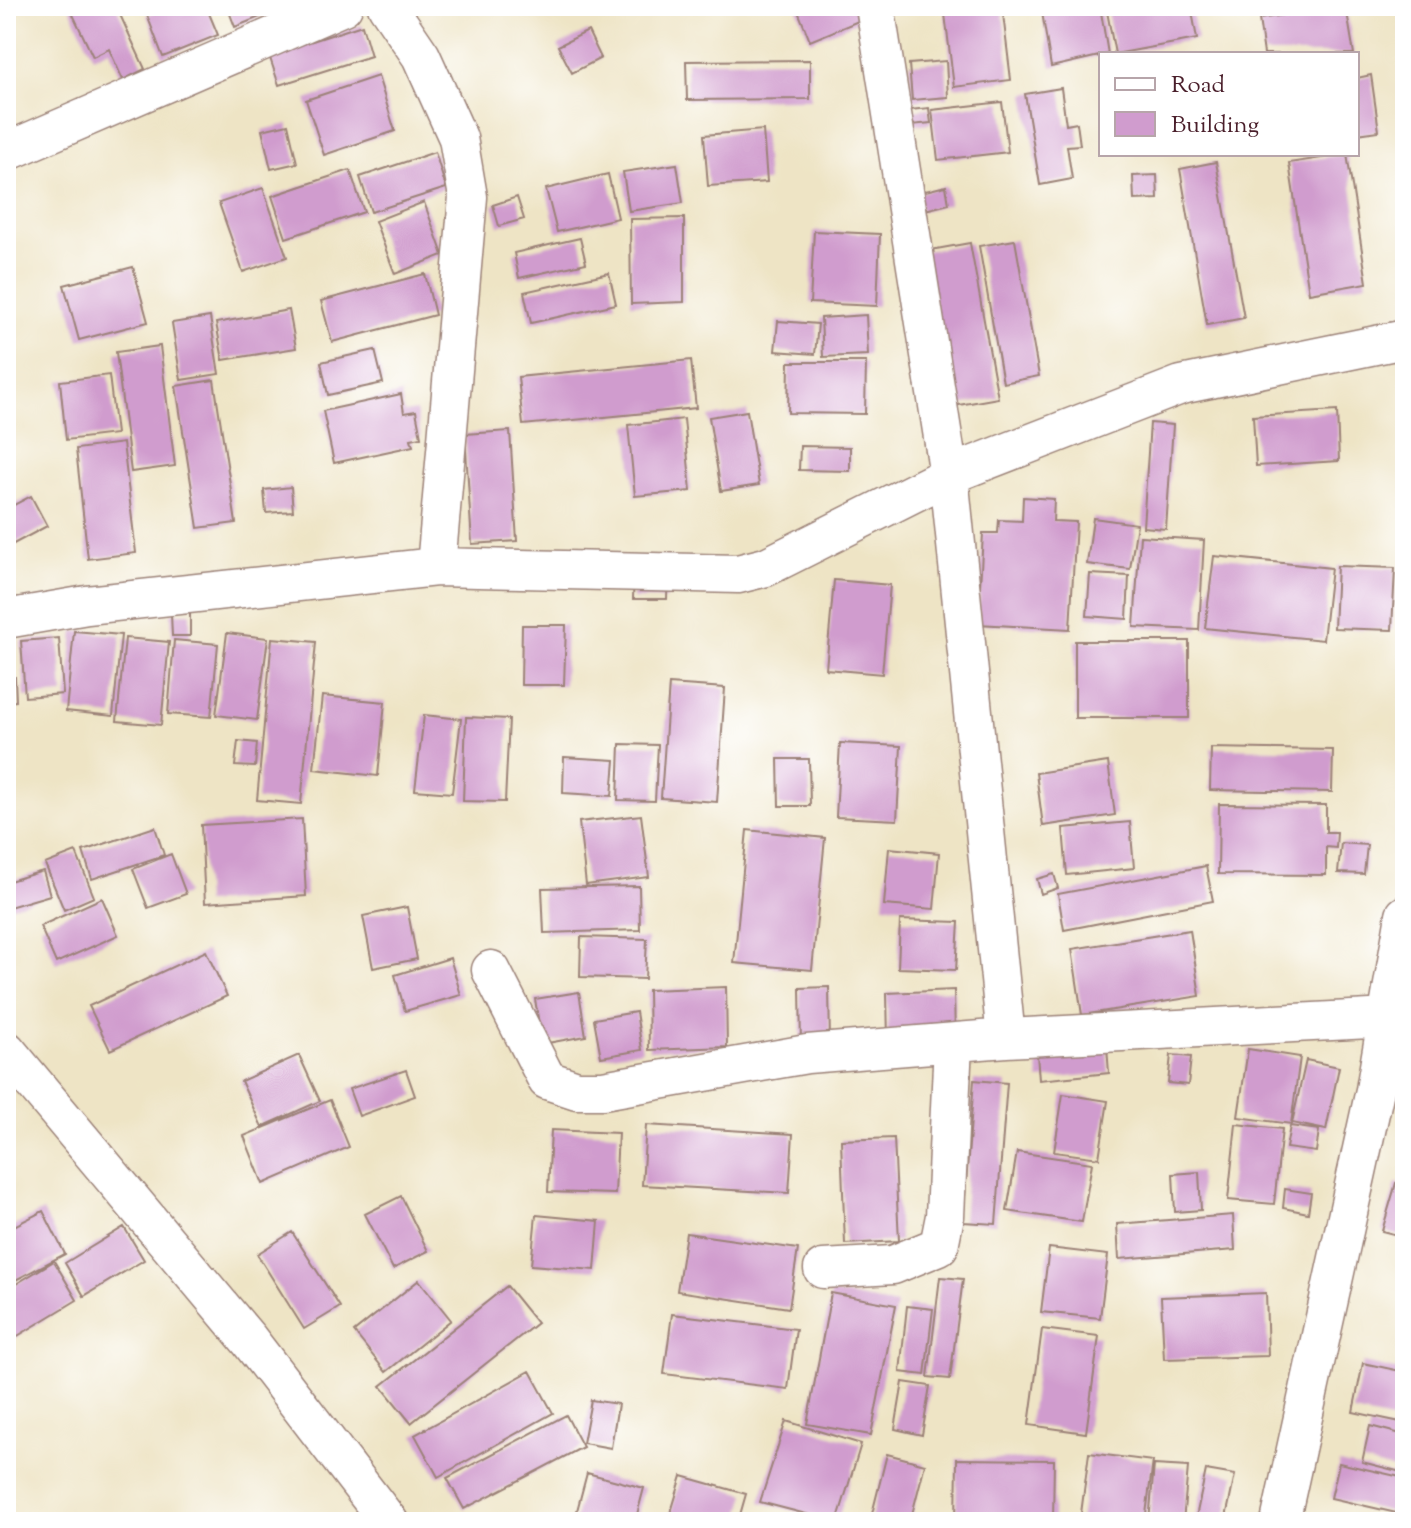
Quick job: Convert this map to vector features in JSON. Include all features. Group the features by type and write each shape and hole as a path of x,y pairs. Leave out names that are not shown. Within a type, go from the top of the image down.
{"street":[{"path":"6,152 343,6"},
{"path":"387,6 421,56 458,138 468,197 436,567"},
{"path":"875,6 949,475 1006,1038"},
{"path":"6,619 87,605 436,567 738,574 766,567 949,475 1181,385 1405,339"},
{"path":"1280,1522 1389,1018 1405,915"},
{"path":"491,970 547,1080 577,1090 603,1090 807,1054 1006,1038 1389,1018"},
{"path":"823,1269 893,1265 939,1246 945,1216 953,1043"},
{"path":"6,1050 249,1340 389,1522"}],"building":[{"path":"69,6 116,6 145,69 123,80 109,49 93,57"},
{"path":"169,6 206,6 218,35 163,57 147,15"},
{"path":"227,6 287,6 235,27"},
{"path":"796,6 856,6 861,20 810,41"},
{"path":"944,6 1002,6 1011,80 954,87"},
{"path":"1041,6 1100,6 1108,52 1051,67"},
{"path":"1106,6 1191,6 1197,39 1115,52"},
{"path":"1346,6 1354,52 1264,52 1259,19"},
{"path":"362,25 371,56 279,85 269,55"},
{"path":"588,31 601,58 572,73 558,46"},
{"path":"810,60 810,99 687,100 686,61"},
{"path":"946,61 948,97 912,100 909,64"},
{"path":"1371,75 1379,131 1359,134 1359,78"},
{"path":"378,76 395,131 324,155 306,100"},
{"path":"1061,88 1066,125 1077,123 1080,145 1067,146 1072,179 1040,185 1025,94"},
{"path":"1002,102 1008,152 938,160 932,110"},
{"path":"929,108 931,123 911,125 910,110"},
{"path":"288,124 297,163 271,169 262,130"},
{"path":"763,130 767,182 708,186 704,135"},
{"path":"435,152 446,188 371,212 360,177"},
{"path":"1347,156 1367,283 1309,293 1289,163"},
{"path":"1216,162 1244,318 1207,325 1180,169"},
{"path":"677,164 683,203 629,211 623,172"},
{"path":"350,170 364,212 286,238 272,196"},
{"path":"608,174 618,218 557,232 546,189"},
{"path":"1157,175 1158,199 1134,200 1133,176"},
{"path":"946,186 949,204 921,211 917,193"},
{"path":"263,188 287,257 243,272 219,203"},
{"path":"517,197 524,219 499,226 493,205"},
{"path":"424,202 443,255 395,274 375,221"},
{"path":"684,218 684,302 631,304 630,219"},
{"path":"814,231 880,234 877,306 810,303"},
{"path":"580,238 586,263 519,278 514,253"},
{"path":"1015,240 1039,376 1003,383 979,246"},
{"path":"970,243 998,398 953,406 925,251"},
{"path":"133,267 148,322 79,340 64,285"},
{"path":"609,273 616,304 531,323 524,292"},
{"path":"425,274 435,315 332,342 321,301"},
{"path":"289,310 296,348 223,360 216,323"},
{"path":"866,315 868,355 823,357 821,318"},
{"path":"210,317 219,374 181,380 172,323"},
{"path":"778,321 818,324 815,354 775,351"},
{"path":"160,346 175,466 131,472 116,352"},
{"path":"375,350 383,383 328,395 321,362"},
{"path":"691,360 696,408 523,425 518,377"},
{"path":"789,362 866,362 865,414 788,413"},
{"path":"109,375 116,434 66,440 60,381"},
{"path":"214,380 236,523 198,528 176,386"},
{"path":"401,394 404,413 416,411 421,437 411,439 413,446 334,463 323,411"},
{"path":"747,411 759,485 721,491 709,417"},
{"path":"1337,411 1339,461 1256,466 1253,416"},
{"path":"684,419 691,491 635,496 628,425"},
{"path":"1150,423 1173,425 1166,529 1143,527"},
{"path":"510,431 517,541 472,544 465,434"},
{"path":"123,443 136,553 88,559 76,449"},
{"path":"800,446 850,447 850,471 799,470"},
{"path":"291,487 293,511 266,513 264,490"},
{"path":"31,496 47,526 6,548 6,509"},
{"path":"1023,497 1054,499 1053,521 1076,522 1070,629 978,624 983,533 998,533 999,520 1022,521"},
{"path":"1093,518 1137,524 1130,569 1087,564"},
{"path":"1140,536 1204,540 1199,630 1134,627"},
{"path":"1214,556 1331,568 1323,640 1205,628"},
{"path":"1337,566 1395,568 1392,630 1334,628"},
{"path":"634,571 668,571 667,599 633,599"},
{"path":"1090,574 1129,576 1127,619 1087,616"},
{"path":"834,580 890,585 882,674 826,669"},
{"path":"171,613 190,613 190,636 172,636"},
{"path":"522,625 566,625 564,685 521,685"},
{"path":"74,631 121,635 113,716 66,711"},
{"path":"227,633 268,638 257,720 216,715"},
{"path":"59,638 63,694 25,697 21,641"},
{"path":"125,638 169,642 161,725 117,721"},
{"path":"272,638 316,642 301,804 257,800"},
{"path":"174,640 218,644 211,717 168,714"},
{"path":"1075,641 1189,641 1189,718 1075,718"},
{"path":"6,677 15,677 16,701 6,702"},
{"path":"669,684 725,688 717,802 661,798"},
{"path":"322,696 385,702 378,776 314,769"},
{"path":"424,715 461,719 452,793 415,790"},
{"path":"466,717 509,719 505,802 463,801"},
{"path":"238,741 257,743 255,767 235,766"},
{"path":"840,743 901,746 897,820 836,817"},
{"path":"620,744 658,745 655,801 618,800"},
{"path":"1211,748 1333,750 1332,792 1210,790"},
{"path":"564,757 615,760 612,796 563,793"},
{"path":"778,759 809,759 810,806 779,806"},
{"path":"1108,762 1115,815 1043,826 1036,773"},
{"path":"1219,804 1326,805 1326,832 1337,832 1336,848 1326,847 1326,875 1218,874"},
{"path":"641,815 649,877 586,885 579,822"},
{"path":"302,819 306,896 205,903 201,825"},
{"path":"1130,822 1134,868 1067,875 1063,828"},
{"path":"155,827 164,855 92,879 83,851"},
{"path":"747,830 825,838 812,970 734,963"},
{"path":"1341,843 1367,845 1364,874 1338,873"},
{"path":"889,848 939,853 934,909 884,905"},
{"path":"76,852 94,897 64,910 45,864"},
{"path":"171,854 186,894 148,908 133,869"},
{"path":"1206,866 1213,901 1064,930 1058,894"},
{"path":"43,871 50,895 6,908 6,882"},
{"path":"1054,874 1058,888 1041,894 1037,879"},
{"path":"639,886 640,930 544,933 542,888"},
{"path":"102,898 118,935 56,963 40,926"},
{"path":"407,907 417,959 373,968 363,916"},
{"path":"900,920 959,922 956,970 898,968"},
{"path":"1190,930 1200,996 1082,1015 1072,949"},
{"path":"581,937 647,939 645,979 580,977"},
{"path":"206,951 227,996 110,1050 89,1006"},
{"path":"450,958 461,995 405,1011 395,975"},
{"path":"726,987 727,1047 649,1050 648,990"},
{"path":"829,987 830,1044 801,1046 800,988"},
{"path":"954,990 955,1039 888,1041 887,993"},
{"path":"579,992 586,1036 542,1044 535,999"},
{"path":"636,1012 642,1050 601,1057 594,1019"},
{"path":"1107,1047 1109,1073 1039,1080 1037,1054"},
{"path":"1248,1049 1300,1057 1291,1124 1238,1117"},
{"path":"299,1055 320,1101 262,1127 241,1081"},
{"path":"1171,1055 1191,1057 1188,1085 1168,1083"},
{"path":"1306,1060 1339,1067 1326,1130 1292,1123"},
{"path":"406,1070 415,1096 359,1116 349,1089"},
{"path":"974,1080 1007,1083 996,1224 963,1222"},
{"path":"1063,1094 1108,1101 1099,1158 1054,1152"},
{"path":"330,1100 349,1147 263,1184 244,1136"},
{"path":"1236,1124 1282,1129 1274,1204 1228,1200"},
{"path":"646,1125 793,1134 789,1193 642,1185"},
{"path":"1290,1126 1319,1130 1316,1152 1286,1148"},
{"path":"551,1130 618,1133 615,1194 548,1192"},
{"path":"894,1138 899,1241 845,1244 841,1140"},
{"path":"1017,1152 1092,1163 1082,1222 1007,1211"},
{"path":"1199,1172 1201,1210 1175,1212 1173,1174"},
{"path":"1396,1183 1405,1185 1405,1237 1382,1231"},
{"path":"1285,1189 1311,1193 1308,1213 1283,1208"},
{"path":"401,1196 428,1251 393,1269 365,1214"},
{"path":"43,1211 65,1254 6,1285 6,1230"},
{"path":"536,1215 599,1221 595,1270 531,1265"},
{"path":"1233,1215 1235,1250 1119,1259 1117,1224"},
{"path":"124,1227 144,1260 84,1296 65,1263"},
{"path":"292,1232 340,1307 304,1329 257,1254"},
{"path":"686,1233 798,1249 789,1308 677,1291"},
{"path":"1049,1248 1108,1255 1100,1318 1041,1312"},
{"path":"54,1261 77,1300 6,1343 6,1290"},
{"path":"940,1277 963,1279 950,1379 928,1377"},
{"path":"419,1280 451,1320 386,1372 354,1332"},
{"path":"507,1286 537,1323 411,1423 381,1386"},
{"path":"831,1293 896,1305 871,1435 807,1424"},
{"path":"1266,1293 1268,1356 1164,1359 1161,1297"},
{"path":"907,1306 933,1309 925,1375 900,1372"},
{"path":"672,1314 796,1329 788,1389 664,1374"},
{"path":"1042,1329 1099,1336 1086,1433 1029,1425"},
{"path":"1363,1363 1405,1372 1405,1423 1353,1412"},
{"path":"530,1371 553,1413 438,1477 415,1435"},
{"path":"903,1382 930,1386 922,1435 895,1429"},
{"path":"591,1400 618,1404 611,1448 583,1443"},
{"path":"566,1415 583,1447 464,1509 447,1478"},
{"path":"786,1421 861,1444 837,1522 760,1502"},
{"path":"1370,1426 1405,1435 1405,1473 1362,1462"},
{"path":"1089,1453 1153,1461 1145,1522 1080,1521"},
{"path":"887,1454 925,1464 910,1522 870,1522"},
{"path":"957,1459 1054,1460 1053,1522 956,1522"},
{"path":"1339,1463 1405,1478 1405,1515 1331,1498"},
{"path":"1154,1465 1188,1467 1183,1522 1149,1522"},
{"path":"1206,1470 1235,1475 1225,1522 1195,1522"},
{"path":"587,1473 644,1488 635,1522 574,1522"},
{"path":"682,1476 746,1494 738,1522 668,1522"}]}
